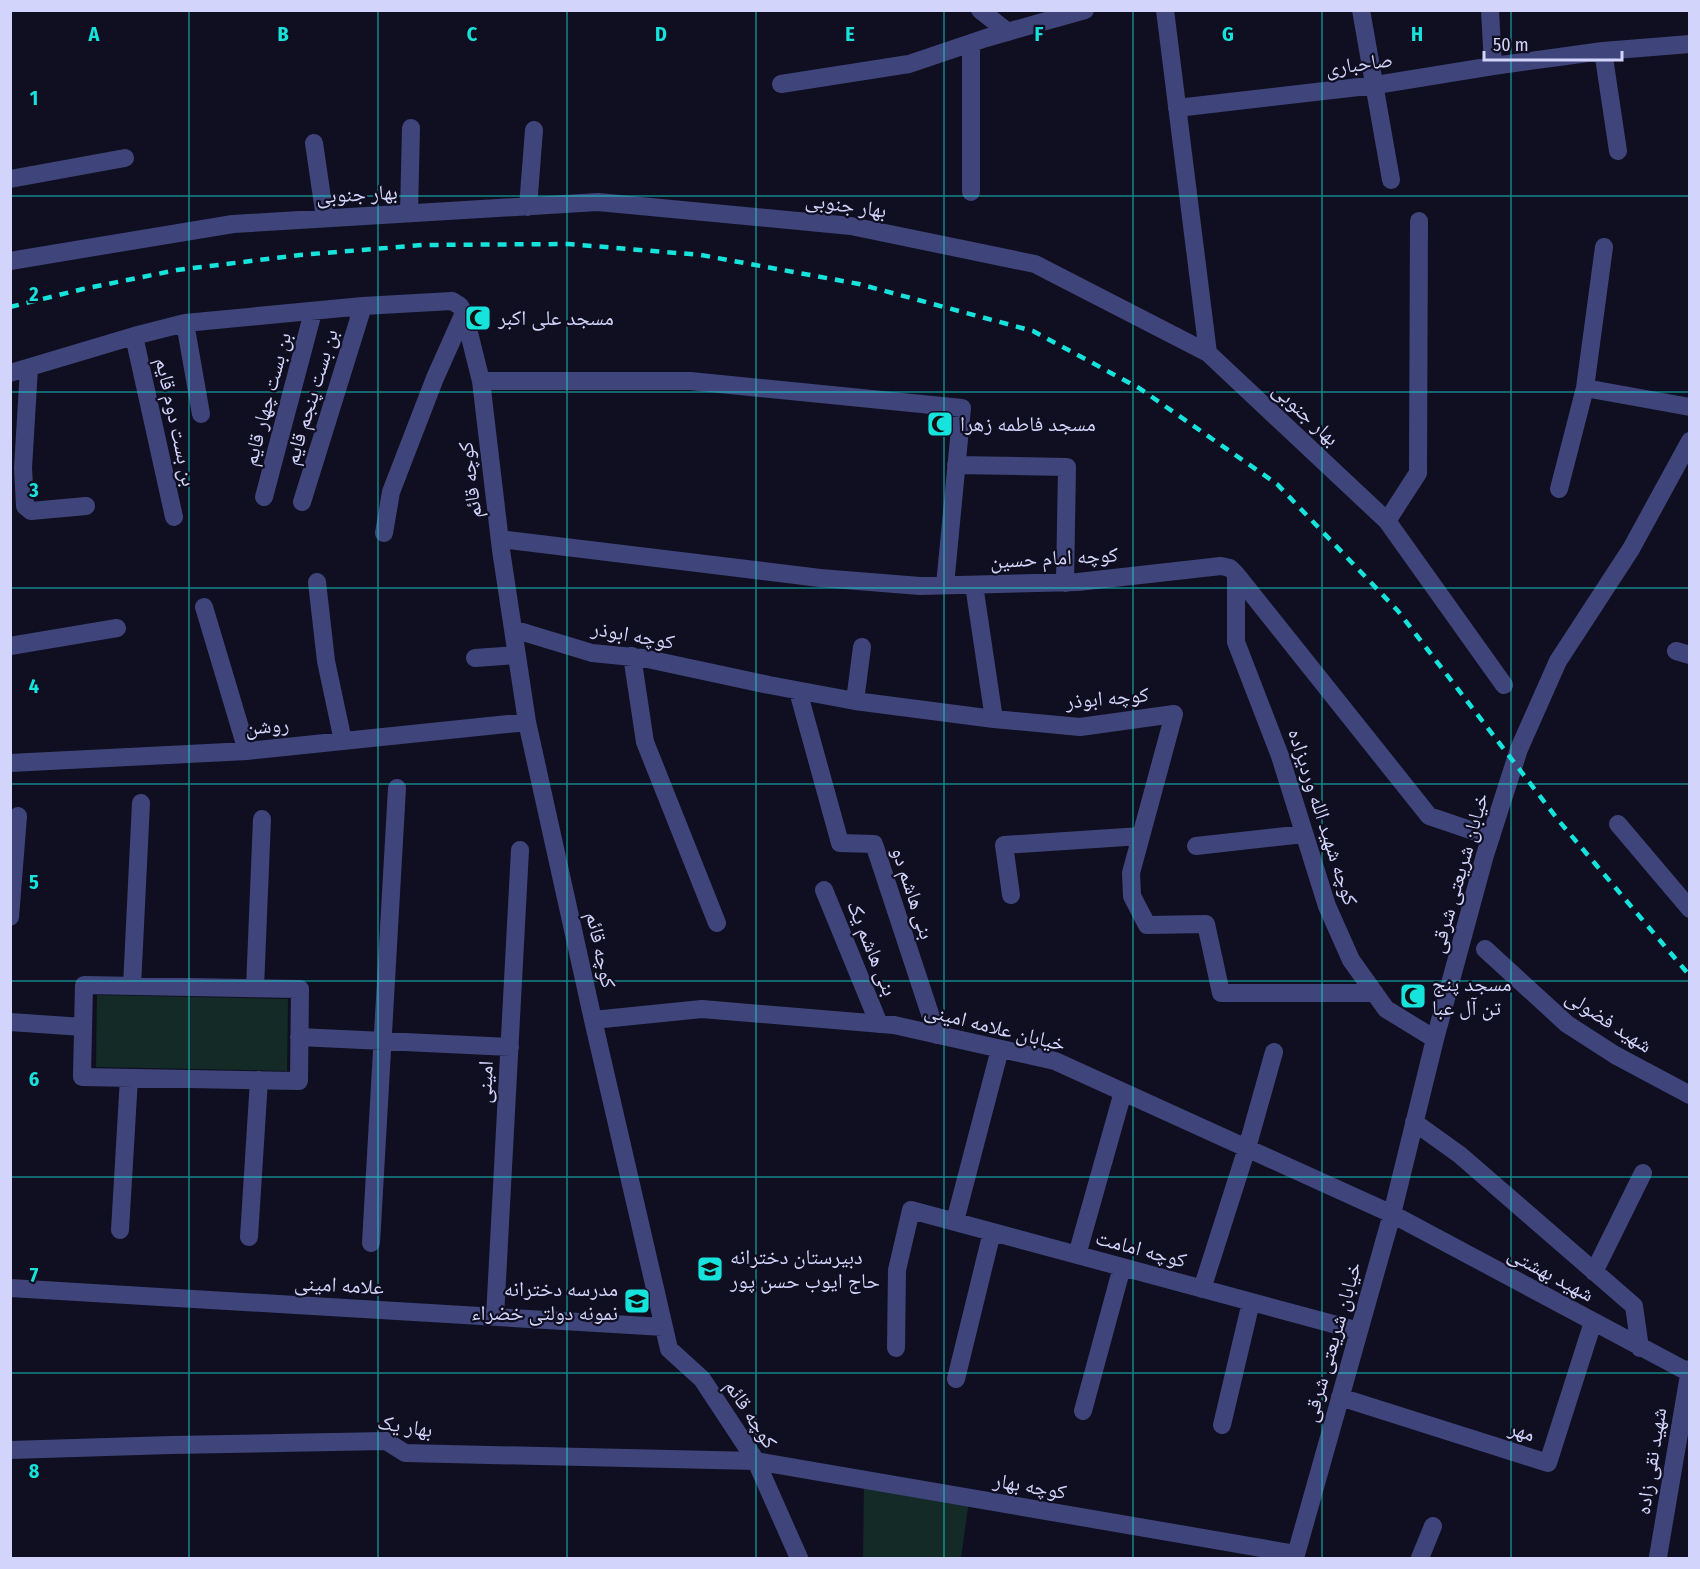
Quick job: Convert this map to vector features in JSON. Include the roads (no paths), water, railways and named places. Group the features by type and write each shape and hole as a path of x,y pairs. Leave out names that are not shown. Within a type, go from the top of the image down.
{"street":[{"path":"980,10 1008,32"},
{"path":"781,84 909,64 971,43 1085,10"},
{"path":"1165,10 1208,353"},
{"path":"1361,10 1391,180"},
{"path":"1490,10 1494,66"},
{"path":"971,43 971,192"},
{"name":"صاحباری","path":"1177,108 1376,85 1603,51 1689,44"},
{"path":"1603,51 1618,152"},
{"path":"409,213 411,128"},
{"path":"528,207 534,130"},
{"path":"314,144 325,218"},
{"path":"10,179 125,158"},
{"name":"بهار جنوبی","path":"10,261 233,224 598,202 851,226 1035,264 1208,353 1387,521 1504,686"},
{"path":"1387,521 1418,472 1419,221"},
{"path":"1558,489 1585,388 1604,247"},
{"path":"10,373 185,323 363,306 452,301 460,306 464,313 435,378 391,492 384,532"},
{"name":"بن بست پنجم قایم","path":"302,502 363,306"},
{"name":"بن بست چهار قایم","path":"264,497 313,312"},
{"name":"کوچه قائم","path":"464,313 481,381 500,539 527,722 669,1349 702,1379 756,1461 799,1558"},
{"path":"185,323 201,414"},
{"name":"بن بست دوم قایم","path":"134,336 174,517"},
{"path":"28,369 23,468 25,506 32,511 86,506"},
{"path":"481,381 690,381 962,408 945,585"},
{"path":"1585,388 1689,407"},
{"name":"خیابان شریعتی شرقی","path":"1296,1556 1392,1214 1435,1040 1491,837 1519,749 1558,661 1631,549 1689,441"},
{"path":"956,465 1067,467 1065,583"},
{"name":"کوچه امام حسین","path":"500,539 820,578 920,586 1065,583 1221,566 1230,568 1236,574"},
{"path":"1236,574 1429,816 1491,837"},
{"name":"کوچه شهید الله وردیزاده","path":"1236,574 1236,642 1280,756 1327,906 1351,960 1386,1009 1435,1040"},
{"path":"317,582 326,661 343,741"},
{"path":"974,585 994,719"},
{"path":"204,607 247,751"},
{"path":"10,646 117,628"},
{"name":"کوچه ابوذر","path":"513,629 592,652 632,656 798,691 855,701 994,719 1080,727 1174,714 1131,873 1132,896 1147,925 1206,924 1221,993 1374,993"},
{"path":"855,701 862,646"},
{"path":"475,658 517,655"},
{"path":"632,656 645,742 717,923"},
{"name":"بنی هاشم دو","path":"798,691 840,843 874,844 937,1035"},
{"name":"روشن","path":"10,763 247,751 527,722"},
{"path":"371,1244 398,788"},
{"path":"132,986 141,803"},
{"path":"10,918 18,816"},
{"path":"255,988 262,819"},
{"path":"1618,824 1689,909"},
{"path":"1196,846 1304,834"},
{"path":"1011,895 1004,845 1141,836"},
{"name":"امینی","path":"495,1317 520,850"},
{"name":"بنی هاشم یک","path":"824,890 879,1024"},
{"name":"شهید فضولی","path":"1485,949 1567,1024 1616,1055 1689,1095"},
{"path":"84,985 255,988 300,989 298,1081 82,1077 84,985"},
{"name":"خیابان علامه امینی","path":"593,1020 702,1009 879,1024 1055,1061 1392,1214"},
{"path":"10,1022 83,1027"},
{"path":"299,1037 510,1047"},
{"path":"955,1221 1000,1049"},
{"path":"1202,1289 1247,1148 1274,1052"},
{"path":"120,1230 129,1078"},
{"path":"249,1237 259,1080"},
{"path":"1077,1255 1123,1092"},
{"path":"1414,1122 1460,1155 1634,1306 1640,1348"},
{"path":"1594,1272 1643,1173"},
{"name":"کوچه امامت","path":"896,1348 897,1270 911,1210 1359,1331"},
{"name":"شهید بهشتی","path":"1392,1214 1640,1348 1689,1372"},
{"path":"956,1379 992,1232"},
{"path":"1083,1411 1122,1267"},
{"name":"علامه امینی","path":"10,1288 664,1326"},
{"path":"1222,1425 1251,1302"},
{"name":"مهر","path":"1340,1397 1548,1464 1593,1322"},
{"name":"شهید نقی زاده","path":"1658,1557 1689,1372"},
{"name":"بهار یک","path":"10,1450 386,1442 405,1453 756,1461"},
{"name":"کوچه بهار","path":"756,1461 1296,1556"},
{"path":"1421,1558 1433,1526"}],"railway":[{"path":"10,307 177,270 300,255 423,245 568,244 701,255 859,284 1033,331 1139,388 1277,484 1398,611 1559,821 1690,976"}],"place":[{"name":"مسجد علی اکبر","path":"478,318"},
{"name":"مسجد فاطمه زهرا","path":"940,424"},
{"name":"مسجد پنج تن آل عبا","path":"1413,996"},
{"name":"دبیرستان دخترانه حاج ایوب حسن پور","path":"710,1269"},
{"name":"مدرسه دخترانه نمونه دولتی خضراء","path":"637,1301"}]}
